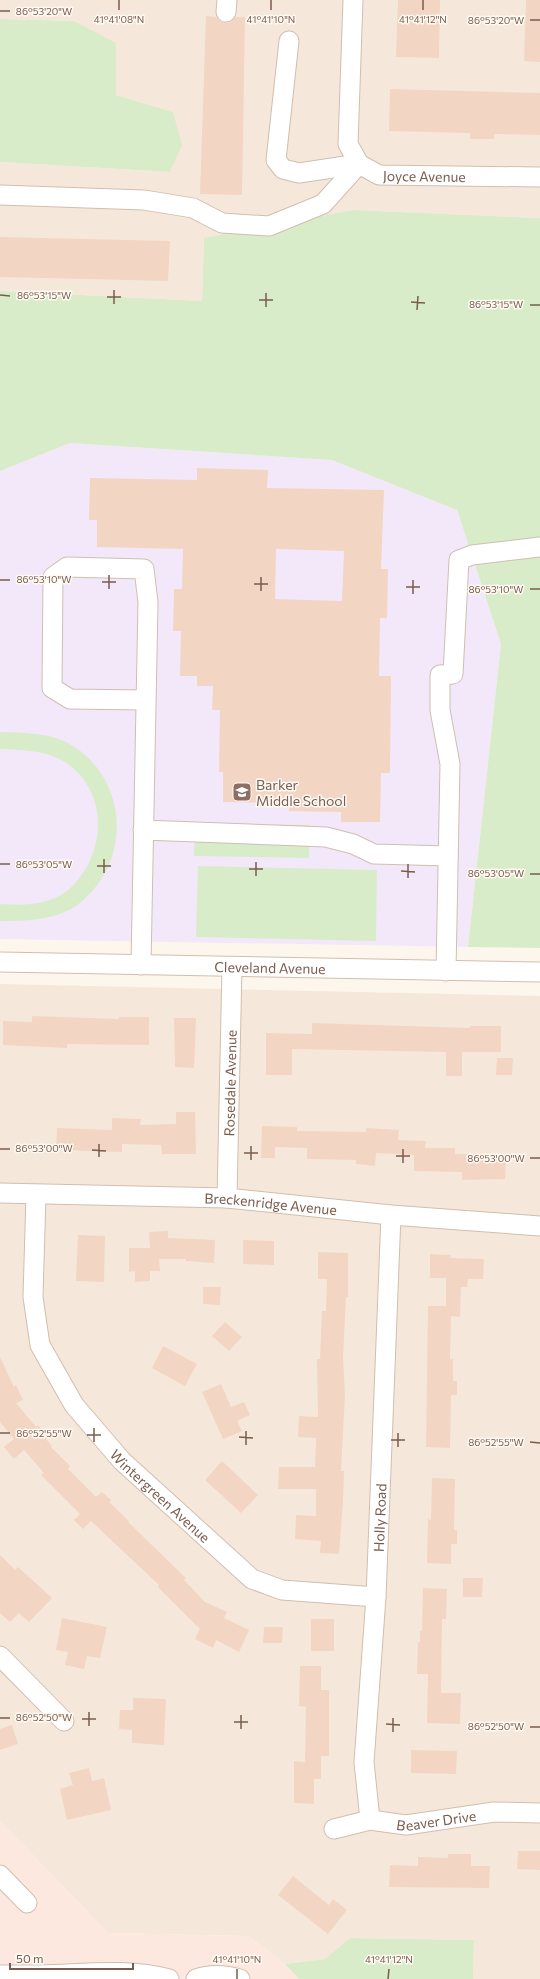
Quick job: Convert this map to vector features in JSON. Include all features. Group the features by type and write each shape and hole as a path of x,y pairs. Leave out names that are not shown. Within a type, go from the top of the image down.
{"street":[{"path":"353,0 348,144 359,164"},
{"path":"289,42 276,160 283,169 300,173 359,164"},
{"path":"0,195 144,200 193,208 222,223 269,226 323,204 359,164"},
{"name":"Joyce Avenue","path":"359,164 379,175 540,177"},
{"path":"446,971 450,764 440,710 440,675 453,674 459,560 472,556 540,548"},
{"path":"141,965 148,602 144,569 67,567 53,577 52,688 70,699 145,700"},
{"path":"143,830 326,838 353,844 374,854 448,856"},
{"name":"Cleveland Avenue","path":"0,962 540,972"},
{"name":"Rosedale Avenue","path":"227,1198 232,967"},
{"name":"Breckenridge Avenue","path":"0,1193 36,1195 227,1198 391,1216 540,1226"},
{"name":"Wintergreen Avenue","path":"36,1195 33,1297 40,1344 74,1405 122,1461 252,1579 282,1590 376,1597"},
{"name":"Holly Road","path":"370,1820 364,1762 376,1597 391,1216"},
{"path":"0,1656 64,1721"},
{"name":"Beaver Drive","path":"334,1829 370,1820 406,1825 494,1812 540,1813"},
{"path":"0,1875 27,1903"},
{"path":"0,1975 46,1977 122,1973 155,1975 169,1979"},
{"path":"202,1978 230,1976 240,1979"}],"shaded area":[{"path":"0,0 540,0 540,218 353,210 204,239 202,301 0,291 0,162 170,172 173,112 116,95 74,21 0,19"},
{"name":"Barker Middle School","path":"70,443 332,460 457,510 501,644 468,947 0,939 0,471"},
{"path":"0,984 540,996 540,1979 473,1979 474,1940 350,1938 325,1959 285,1964 248,1936 108,1933 0,1821"},
{"path":"0,1821 108,1933 248,1936 285,1964 299,1979 0,1979"}],"green space":[{"path":"0,19 74,21 116,43 116,95 173,112 182,145 170,172 0,162"},
{"path":"353,210 540,218 540,948 468,947 501,644 457,510 332,460 70,443 0,471 0,291 202,301 204,238"},
{"path":"0,732 50,736 66,742 85,754 99,770 109,789 115,809 117,830 114,851 106,871 94,889 83,900 71,909 54,916 27,920 0,921 0,904 22,905 43,902 61,895 75,883 91,859 96,844 98,829 94,799 78,772 58,758 34,751 0,749"},
{"path":"195,823 310,825 309,858 194,856"},
{"path":"198,866 377,870 376,941 196,937"},
{"path":"350,1938 474,1940 473,1979 299,1979 285,1964 325,1959"}],"building":[{"path":"398,0 440,0 439,58 396,57"},
{"path":"526,0 540,0 540,62 524,61"},
{"path":"206,16 216,17 225,23 231,22 236,17 245,17 242,195 200,194"},
{"path":"390,89 540,93 540,135 494,134 494,139 470,139 470,133 389,131"},
{"path":"0,237 170,241 168,281 0,277"},
{"path":"197,468 268,470 267,488 384,490 381,569 388,569 387,618 380,618 379,676 391,676 390,773 381,773 380,822 341,822 341,812 289,811 289,803 223,802 223,772 219,772 220,710 212,710 213,686 197,686 197,676 180,676 181,631 173,631 174,589 182,589 183,549 97,547 97,520 89,520 90,478 197,480","holes":["276,549 344,551 342,601 275,599"]},
{"path":"32,1016 119,1019 119,1017 149,1017 149,1045 67,1044 67,1048 3,1045 3,1021 32,1022"},
{"path":"174,1018 196,1018 194,1068 175,1067"},
{"path":"312,1023 470,1028 470,1026 501,1026 501,1052 462,1052 462,1076 446,1076 446,1052 292,1049 292,1075 266,1075 266,1033 312,1034"},
{"path":"497,1058 513,1058 512,1075 496,1075"},
{"path":"176,1112 195,1112 196,1154 162,1154 161,1145 122,1144 122,1152 56,1150 57,1128 112,1130 112,1118 141,1119 140,1125 176,1124"},
{"path":"262,1126 297,1127 297,1131 366,1132 366,1128 399,1130 398,1140 426,1141 425,1148 455,1148 455,1154 506,1156 505,1179 462,1180 462,1172 414,1171 414,1155 376,1153 375,1166 356,1164 356,1160 307,1159 307,1148 275,1147 275,1158 261,1158"},
{"path":"168,1231 168,1238 215,1240 214,1263 186,1261 186,1259 159,1259 160,1271 150,1271 150,1281 135,1282 135,1271 129,1272 129,1248 150,1248 149,1232"},
{"path":"78,1235 105,1236 104,1282 76,1281"},
{"path":"243,1240 274,1241 274,1265 243,1264"},
{"path":"318,1252 348,1253 348,1297 346,1297 343,1358 345,1395 341,1471 344,1471 339,1554 320,1553 321,1541 295,1539 296,1515 316,1516 316,1489 278,1489 279,1467 315,1467 316,1438 298,1437 299,1416 318,1417 317,1359 320,1359 322,1311 326,1311 327,1279 318,1279"},
{"path":"430,1254 451,1255 450,1258 484,1259 483,1279 468,1279 467,1287 461,1287 460,1317 451,1316 450,1359 453,1359 453,1381 457,1381 457,1395 451,1395 450,1448 426,1447 428,1306 446,1306 446,1278 430,1278"},
{"path":"203,1287 221,1287 220,1305 203,1304"},
{"path":"225,1322 242,1337 229,1351 212,1336"},
{"path":"163,1346 197,1364 185,1386 152,1368"},
{"path":"0,1357 14,1387 16,1385 23,1400 16,1403 36,1427 38,1425 48,1437 46,1439 52,1446 51,1447 70,1466 68,1469 96,1497 102,1492 111,1500 109,1502 186,1578 184,1580 205,1602 227,1612 224,1618 249,1630 239,1652 216,1640 213,1648 195,1639 200,1629 158,1587 159,1585 91,1521 83,1529 74,1520 80,1514 41,1475 44,1473 24,1450 14,1459 4,1447 14,1439 0,1422"},
{"path":"221,1384 231,1407 244,1402 250,1415 237,1421 242,1431 223,1439 202,1392"},
{"path":"222,1461 258,1495 241,1513 205,1480"},
{"path":"432,1478 455,1479 454,1530 457,1530 457,1544 451,1544 451,1564 427,1563 428,1519 431,1520"},
{"path":"0,1555 15,1570 18,1567 52,1598 29,1622 19,1613 10,1622 0,1613"},
{"path":"463,1578 483,1578 482,1597 463,1597"},
{"path":"423,1588 447,1589 446,1619 442,1619 441,1693 461,1693 460,1724 427,1723 428,1674 417,1674 418,1642 420,1642 420,1631 422,1631"},
{"path":"62,1618 107,1627 100,1658 87,1656 84,1669 65,1665 68,1652 56,1650"},
{"path":"311,1619 334,1619 334,1651 311,1651"},
{"path":"264,1627 283,1627 282,1643 263,1643"},
{"path":"300,1666 321,1666 321,1690 329,1690 329,1756 321,1756 321,1779 314,1779 314,1804 294,1803 294,1761 305,1762 306,1707 299,1706"},
{"path":"133,1698 166,1699 164,1745 132,1743 132,1730 119,1729 120,1710 133,1710"},
{"path":"12,1725 18,1744 0,1750 0,1729"},
{"path":"411,1750 457,1751 456,1774 411,1773"},
{"path":"89,1768 92,1781 104,1778 111,1810 67,1820 60,1789 73,1785 69,1773"},
{"path":"518,1851 540,1851 540,1870 517,1869"},
{"path":"448,1854 471,1854 471,1866 490,1866 489,1888 389,1887 390,1865 418,1866 418,1857 448,1858"},
{"path":"293,1876 329,1905 333,1899 347,1910 328,1934 278,1895"}],"place":[{"name":"Barker Middle School","path":"242,792"}]}
